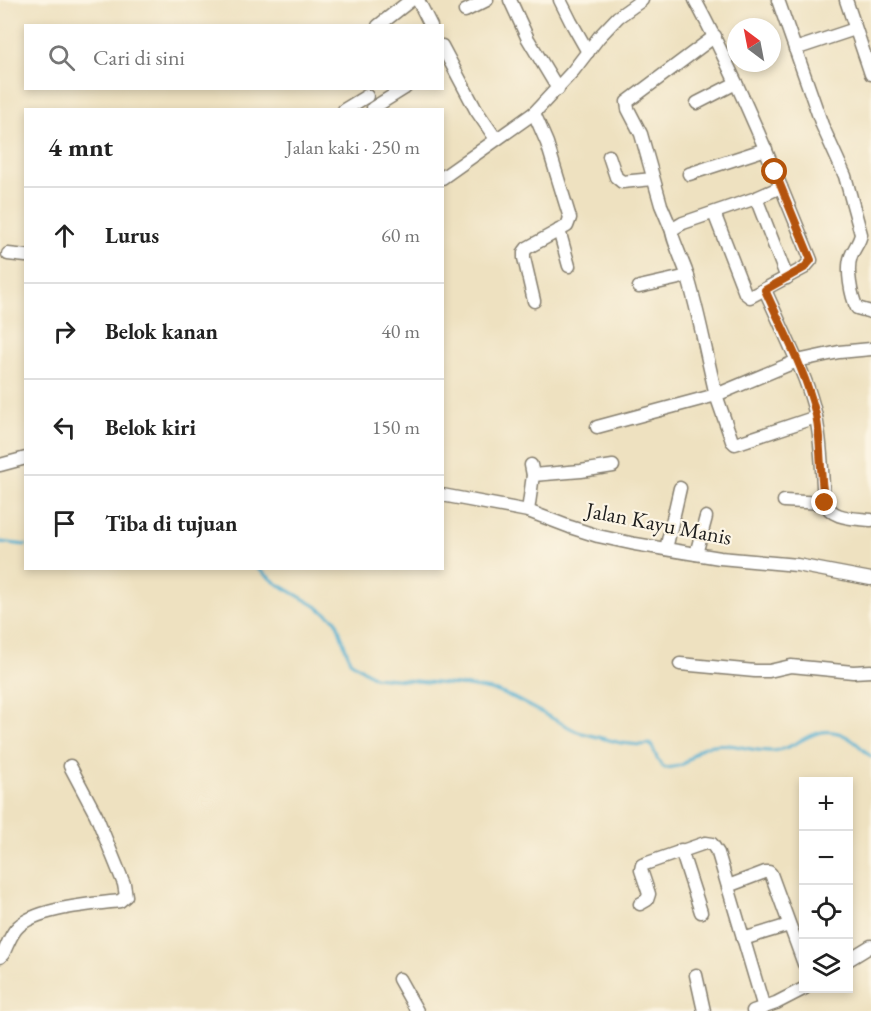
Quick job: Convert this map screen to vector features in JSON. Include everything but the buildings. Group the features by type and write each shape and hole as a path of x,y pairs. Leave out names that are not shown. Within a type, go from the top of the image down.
{"street":[{"path":"381,24 411,0"},
{"path":"417,0 430,24"},
{"path":"465,10 487,0"},
{"path":"510,0 528,39 558,88"},
{"path":"560,0 588,52"},
{"path":"444,177 534,112 558,88 618,17 641,0"},
{"path":"695,0 715,36 736,83 811,260 804,268 750,297 746,295 714,213"},
{"path":"778,0 822,125 845,176 861,234 849,261 852,292 857,308 871,312"},
{"path":"846,0 871,74"},
{"path":"795,49 855,29"},
{"path":"715,36 627,102 628,109 641,134 661,205 688,276 716,395 732,441 735,444 816,417"},
{"path":"444,50 476,110 496,139"},
{"path":"697,103 736,83"},
{"path":"349,108 399,90"},
{"path":"534,112 547,143 570,218 569,223 524,252 534,301"},
{"path":"689,174 765,149"},
{"path":"609,156 616,177 622,182 653,178"},
{"path":"672,231 683,223 781,187"},
{"path":"756,198 787,278"},
{"path":"559,230 569,266"},
{"path":"9,254 24,256"},
{"path":"639,288 688,276"},
{"path":"765,290 810,392 819,430 826,507 834,514 871,520"},
{"path":"597,427 716,395 797,361 840,352 871,349"},
{"path":"0,465 24,459"},
{"path":"528,511 532,470 581,471 614,466"},
{"path":"666,549 680,488"},
{"name":"Jalan Kayu Manis","path":"444,495 528,511 598,536 720,558 797,565 871,579"},
{"path":"784,501 825,503"},
{"path":"696,554 706,517"},
{"path":"680,664 755,672 791,666 853,672 871,671"},
{"path":"0,957 14,931 28,920 50,911 78,905 120,901 125,898 124,884 96,815 70,766"},
{"path":"640,904 647,900 649,894 641,870 642,865 681,850 705,843 712,844 718,853 743,939 758,1009 799,991"},
{"path":"681,850 701,912"},
{"path":"728,886 769,872 799,951"},
{"path":"743,939 789,925"},
{"path":"853,955 871,946"},
{"path":"696,975 704,1011"},
{"path":"399,979 417,1011"}],"waterway":[{"path":"0,542 24,545"},
{"path":"260,570 276,583 336,620 350,661 374,677 496,691 578,732 621,743 650,744 665,768 682,765 699,750 712,745 772,751 825,732 838,733 849,738 871,757"}],"route":[{"path":"775,172 811,260 804,268 765,290 804,375 812,399 819,430 825,503"}]}
